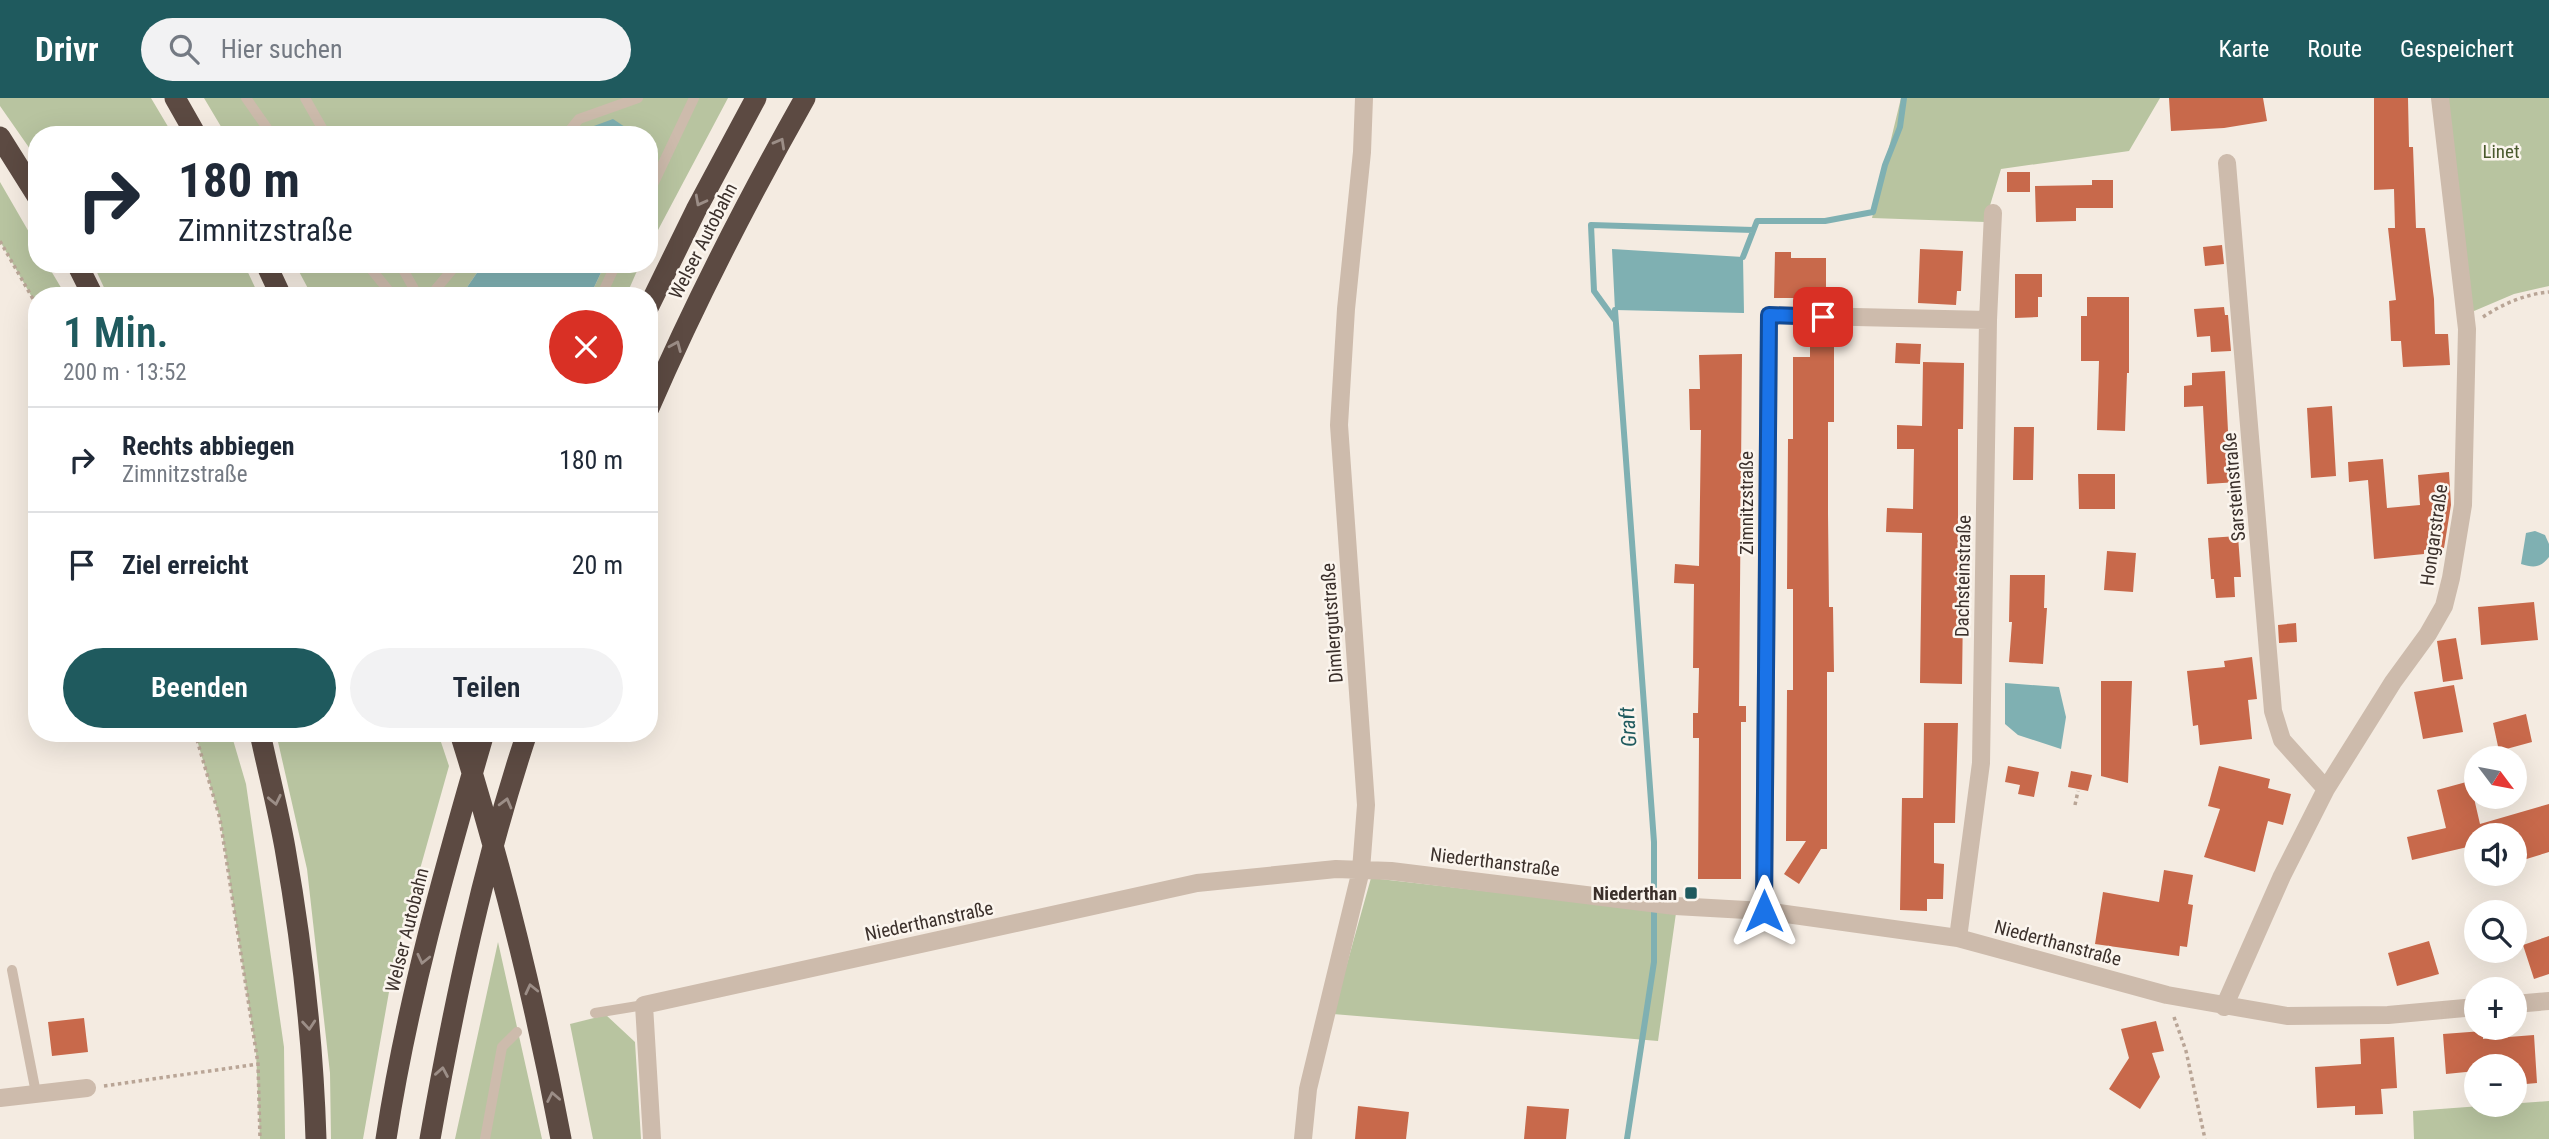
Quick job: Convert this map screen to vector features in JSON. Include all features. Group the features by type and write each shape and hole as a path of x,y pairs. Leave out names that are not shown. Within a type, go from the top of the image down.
{"highway":[{"path":"174,98 191,126"},
{"name":"Welser Autobahn","path":"658,288 756,98"},
{"name":"Welser Autobahn","path":"658,388 694,309 762,175 805,98"},
{"path":"0,137 28,182"},
{"path":"262,742 285,846 304,970 315,1091 316,1139"},
{"path":"463,742 508,898 545,1056 561,1139"},
{"name":"Welser Autobahn","path":"386,1139 396,1079 438,892 481,742"},
{"path":"430,1139 443,1063 474,926 524,742"}],"street":[{"name":"Dimlergutstraße","path":"1303,1139 1308,1089 1361,870 1366,805 1339,425 1346,309 1362,152 1364,98"},
{"name":"Hongarstraße","path":"2224,1007 2282,876 2326,789 2393,682 2428,634 2444,606 2451,578 2463,505 2467,329 2440,98"},
{"name":"Sarsteinstraße","path":"2227,163 2273,711 2282,740 2326,789"},
{"name":"Dachsteinstraße","path":"1958,938 1982,763 1988,320 1993,213"},
{"name":"Zimnitzstraße","path":"1764,911 1769,315 1988,320"},
{"name":"Niederthanstraße","path":"644,1005 1197,883 1336,869 1391,871 1675,906 1764,911 1958,938 2167,995 2287,1016 2388,1015 2464,1008"},
{"path":"2527,1003 2549,1001"},
{"path":"644,1005 652,1139"},
{"path":"0,1098 87,1088"}],"lane":[{"path":"246,98 266,126"},
{"path":"305,98 321,126"},
{"path":"573,126 579,119 638,98"},
{"path":"658,174 694,98"},
{"path":"374,273 386,287"},
{"path":"438,287 449,273"},
{"path":"12,970 36,1093"},
{"path":"595,1013 644,1005"},
{"path":"487,1139 502,1047 517,1032"}],"path":[{"path":"0,241 28,290"},
{"path":"2467,329 2500,306 2549,292"},
{"path":"198,742 220,818 258,1063 260,1139"},
{"path":"2075,805 2078,791"},
{"path":"2167,995 2186,1051 2205,1139"},
{"path":"87,1088 258,1063"}],"green space":[{"path":"0,98 151,98 168,126 28,126 28,146 0,106"},
{"path":"204,98 728,98 658,230 658,126 221,126"},
{"path":"1901,98 2160,98 2129,151 2001,169 1985,222 1872,218"},
{"name":"Linet","path":"2448,98 2549,98 2549,286 2514,294 2467,314"},
{"path":"0,182 28,230 28,273 52,273 61,287 28,287 28,290 0,241"},
{"path":"97,273 248,273 255,287 104,287"},
{"path":"300,273 477,273 467,287 307,287"},
{"path":"601,273 636,273 630,287 594,287"},
{"path":"198,742 234,742 246,784 284,1047 285,1139 260,1139 256,1052 220,819"},
{"path":"278,742 441,742 449,766 395,958 363,1139 331,1139 330,1073 307,869"},
{"path":"1371,878 1676,913 1658,1041 1333,1014"},
{"path":"498,942 542,1139 455,1139"},
{"path":"606,1015 635,1042 641,1139 593,1139 570,1024"},
{"path":"2549,1101 2549,1139 2414,1139 2413,1111 2464,1107 2464,1117 2527,1117 2527,1103"}],"water":[{"path":"613,119 624,126 594,126"},
{"path":"1612,249 1743,257 1744,313 1615,310"},
{"path":"477,273 601,273 594,287 467,287"},
{"path":"2535,531 2545,535 2549,544 2549,557 2536,566 2521,564 2526,533"},
{"path":"2005,683 2059,687 2066,717 2061,749 2018,735 2005,724"}],"building":[{"path":"2169,98 2263,98 2267,121 2224,128 2171,131"},
{"path":"2374,98 2408,98 2416,228 2425,228 2434,299 2435,334 2448,334 2450,365 2403,367 2401,341 2391,341 2389,301 2396,300 2388,228 2395,228 2394,189 2374,190"},
{"path":"2007,172 2030,172 2030,192 2007,192"},
{"path":"2092,180 2113,180 2113,208 2076,208 2076,221 2036,222 2035,186 2092,185"},
{"path":"2222,245 2224,264 2205,266 2203,247"},
{"path":"1920,249 1963,251 1961,291 1957,291 1956,305 1918,303"},
{"path":"1775,252 1791,252 1791,258 1826,258 1826,298 1774,298"},
{"path":"2015,274 2042,274 2042,297 2038,297 2038,317 2015,318"},
{"path":"2087,297 2129,297 2129,373 2125,431 2097,430 2099,361 2081,361 2081,316 2087,316"},
{"path":"2224,307 2225,315 2228,315 2231,351 2211,352 2210,336 2197,337 2194,309"},
{"path":"1810,342 1834,342 1834,422 1828,422 1828,514 1829,607 1833,607 1834,672 1827,672 1827,849 1821,849 1799,884 1784,874 1806,841 1786,841 1787,690 1793,690 1793,589 1787,589 1788,439 1793,439 1793,357 1810,357"},
{"path":"1896,343 1921,344 1920,364 1895,363"},
{"path":"1742,354 1739,706 1746,706 1746,722 1741,722 1741,879 1698,879 1699,738 1693,738 1693,713 1698,713 1699,668 1693,668 1694,584 1674,583 1675,564 1699,566 1701,430 1690,430 1689,389 1700,389 1699,355"},
{"path":"1923,362 1964,363 1963,429 1958,429 1958,529 1964,530 1962,684 1920,683 1922,533 1886,532 1887,508 1913,509 1914,449 1897,449 1897,425 1922,426"},
{"path":"2225,371 2229,451 2236,450 2238,482 2207,484 2203,406 2184,407 2184,386 2192,385 2192,373"},
{"path":"2332,406 2336,476 2311,478 2307,408"},
{"path":"2014,427 2034,427 2033,480 2013,480"},
{"path":"2383,459 2387,508 2420,505 2418,475 2449,472 2451,505 2444,548 2424,550 2424,554 2374,559 2368,480 2349,482 2348,462"},
{"path":"2078,474 2115,474 2115,509 2079,509"},
{"path":"2238,536 2241,577 2234,577 2235,597 2216,598 2214,579 2211,579 2208,538"},
{"path":"2107,551 2136,553 2133,592 2104,590"},
{"path":"2010,575 2045,575 2044,608 2047,608 2043,664 2009,662 2012,622 2009,622"},
{"path":"2534,602 2538,640 2481,645 2478,607"},
{"path":"2296,623 2297,642 2279,643 2278,625"},
{"path":"2456,638 2463,679 2443,682 2437,641"},
{"path":"2252,657 2257,699 2248,700 2252,739 2200,745 2198,725 2193,726 2187,671 2225,667 2224,661"},
{"path":"2101,681 2132,681 2128,783 2101,776"},
{"path":"2454,685 2463,732 2423,739 2414,692"},
{"path":"2526,714 2532,742 2517,746 2498,746 2493,723"},
{"path":"1924,723 1958,723 1955,823 1934,823 1934,863 1944,864 1943,899 1927,899 1927,911 1900,910 1902,798 1923,798"},
{"path":"2008,766 2039,772 2034,797 2018,794 2020,785 2005,782"},
{"path":"2219,766 2270,779 2268,788 2291,794 2283,825 2268,821 2255,872 2204,857 2220,809 2208,806"},
{"path":"2071,771 2092,775 2088,791 2068,787"},
{"path":"2464,783 2464,809 2477,809 2480,823 2464,823 2464,848 2412,860 2407,837 2446,828 2437,790"},
{"path":"2549,804 2549,852 2527,859 2527,823 2483,823"},
{"path":"2164,870 2193,875 2188,904 2193,905 2187,947 2180,946 2179,956 2095,944 2103,892 2159,902"},
{"path":"2549,936 2549,974 2534,979 2527,957 2527,944"},
{"path":"2429,941 2439,974 2397,986 2388,953"},
{"path":"84,1018 88,1052 52,1056 48,1022"},
{"path":"2156,1021 2164,1051 2152,1053 2160,1077 2140,1109 2109,1089 2129,1058 2121,1029"},
{"path":"2464,1032 2464,1040 2527,1040 2527,1036 2534,1035 2537,1083 2527,1084 2527,1054 2464,1054 2464,1072 2446,1074 2443,1034"},
{"path":"2394,1037 2397,1088 2381,1089 2383,1114 2355,1115 2355,1106 2317,1108 2315,1067 2361,1064 2360,1039"},
{"path":"1358,1106 1409,1112 1406,1139 1355,1139"},
{"path":"1527,1106 1569,1109 1566,1139 1524,1139"}],"waterway":[{"path":"1743,257 1757,221 1825,221 1873,212 1885,165 1900,127 1904,98"},
{"path":"1615,320 1594,291 1591,225 1753,230"},
{"name":"Graft","path":"1615,310 1654,842 1654,962 1627,1139"}],"place":[{"name":"Niederthan","path":"1691,893"}],"route":[{"path":"1764,911 1769,315 1823,317"}]}
